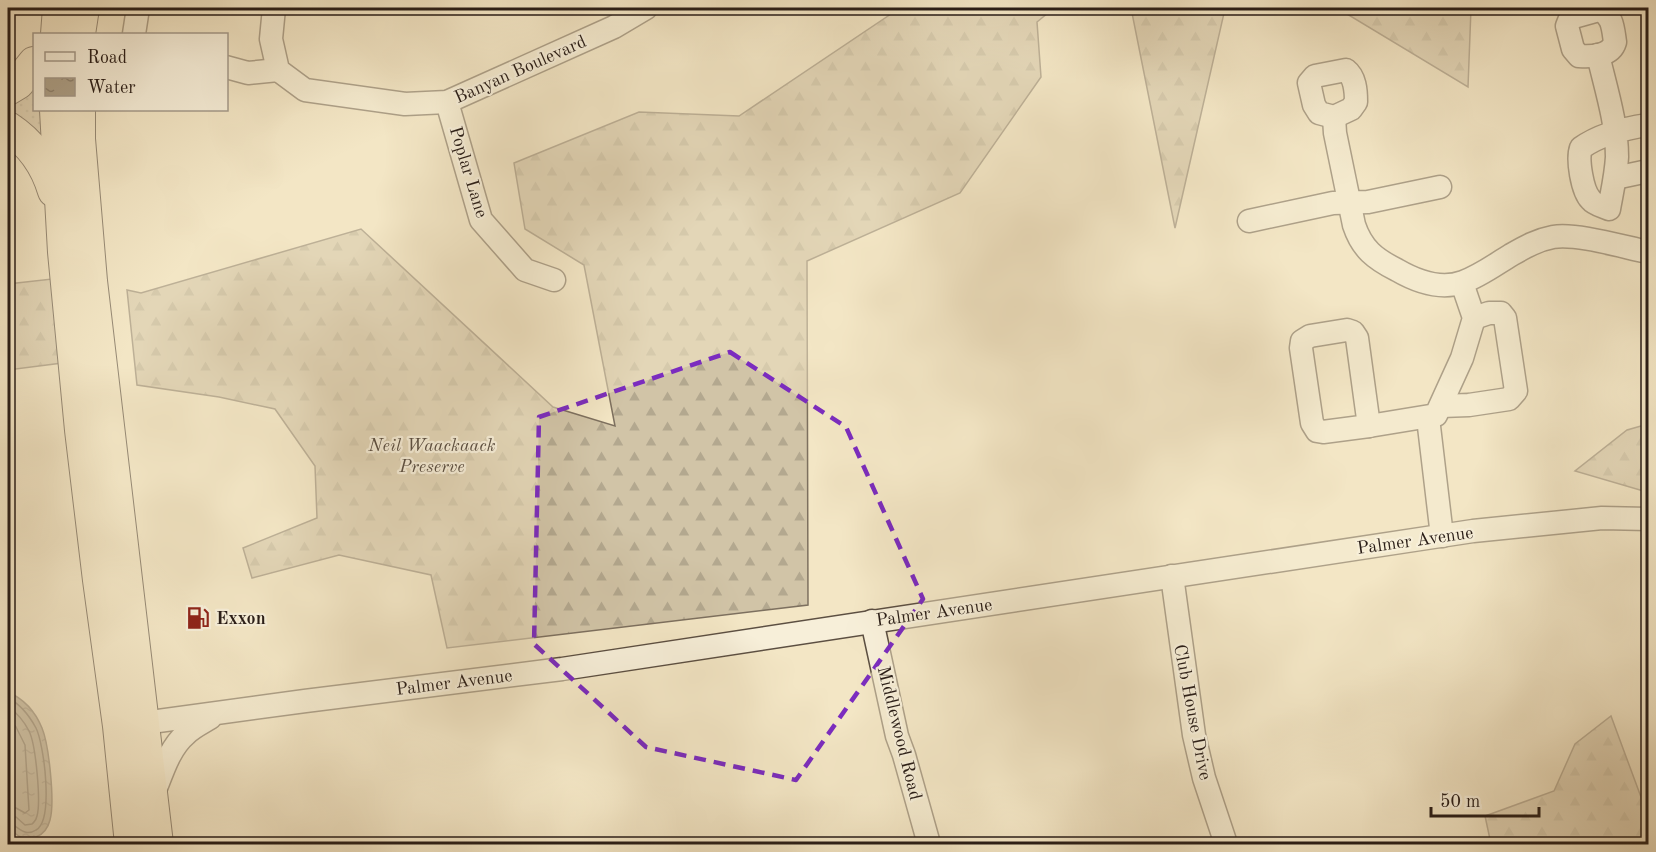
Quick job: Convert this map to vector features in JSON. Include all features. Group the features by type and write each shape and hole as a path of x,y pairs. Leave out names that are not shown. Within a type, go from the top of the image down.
{"highway":[{"path":"56,33 59,8"},
{"path":"79,33 82,8"},
{"path":"8,89 18,83 33,64"},
{"path":"56,111 62,216 82,433 131,725 152,799 157,844"},
{"path":"78,111 131,725 118,844"},
{"path":"8,128 24,140 41,160 50,175 62,216"},
{"path":"124,782 131,844"}],"street":[{"path":"134,33 138,8"},
{"path":"228,68 248,73 278,70 271,39 274,8"},
{"name":"Banyan Boulevard","path":"278,70 305,90 405,104 447,102 612,17 646,8"},
{"path":"1598,56 1616,133 1617,158 1609,209 1593,203 1588,198 1582,177 1579,159 1581,148 1586,145 1616,133 1629,128 1648,125"},
{"path":"1346,70 1353,79 1356,102 1351,109 1334,117 1319,113 1316,109 1309,83 1316,76 1346,70"},
{"name":"Poplar Lane","path":"447,102 481,220 525,270 554,280"},
{"path":"1334,117 1335,133 1358,237 1366,249 1380,261 1412,278 1443,285 1462,283 1529,244 1555,237 1570,237 1648,252"},
{"path":"1615,178 1648,171"},
{"path":"1249,221 1333,203 1368,202 1440,187"},
{"path":"1442,536 1435,412 1462,358 1474,318 1462,283"},
{"path":"1369,426 1357,338 1353,332 1347,330 1310,336 1302,341 1301,348 1312,423 1317,431 1369,426 1509,399 1516,391 1505,318 1501,314 1489,313 1474,318"},
{"name":"Palmer Avenue","path":"131,725 562,669 1442,536 1541,523 1602,518 1648,519"},
{"name":"Club House Drive","path":"1172,576 1194,735 1204,778 1226,844"},
{"name":"Middlewood Road","path":"872,621 897,736 929,844"},
{"name":"Palmer Avenue","path":"152,799 176,744 192,729 221,713"}],"highlighted area":[{"path":"730,352 846,427 923,599 796,780 646,747 534,644 539,417"}],"green space":[{"name":"Neil Waackaack Preserve","path":"900,8 1054,8 1037,22 1041,77 960,193 807,261 808,605 447,648 431,575 339,555 252,578 243,548 317,518 315,466 275,409 219,397 137,385 127,290 141,293 361,229 553,407 615,426 584,265 525,229 514,163 639,112 739,116"},
{"path":"1131,8 1244,8 1224,13 1175,228"},
{"path":"1337,8 1471,8 1468,87"},
{"path":"33,79 33,111 43,111 46,150 8,121 8,97"},
{"path":"52,279 62,363 8,370 8,284"},
{"path":"1648,424 1648,491 1575,471 1627,430"},
{"path":"1611,716 1648,816 1648,844 1491,844 1485,816 1554,791 1575,744"}],"water":[{"path":"8,692 24,702 36,716 47,747 52,787 50,820 47,828 39,836 28,839 20,837 8,827"}],"place":[{"name":"Exxon","path":"198,618"}]}
